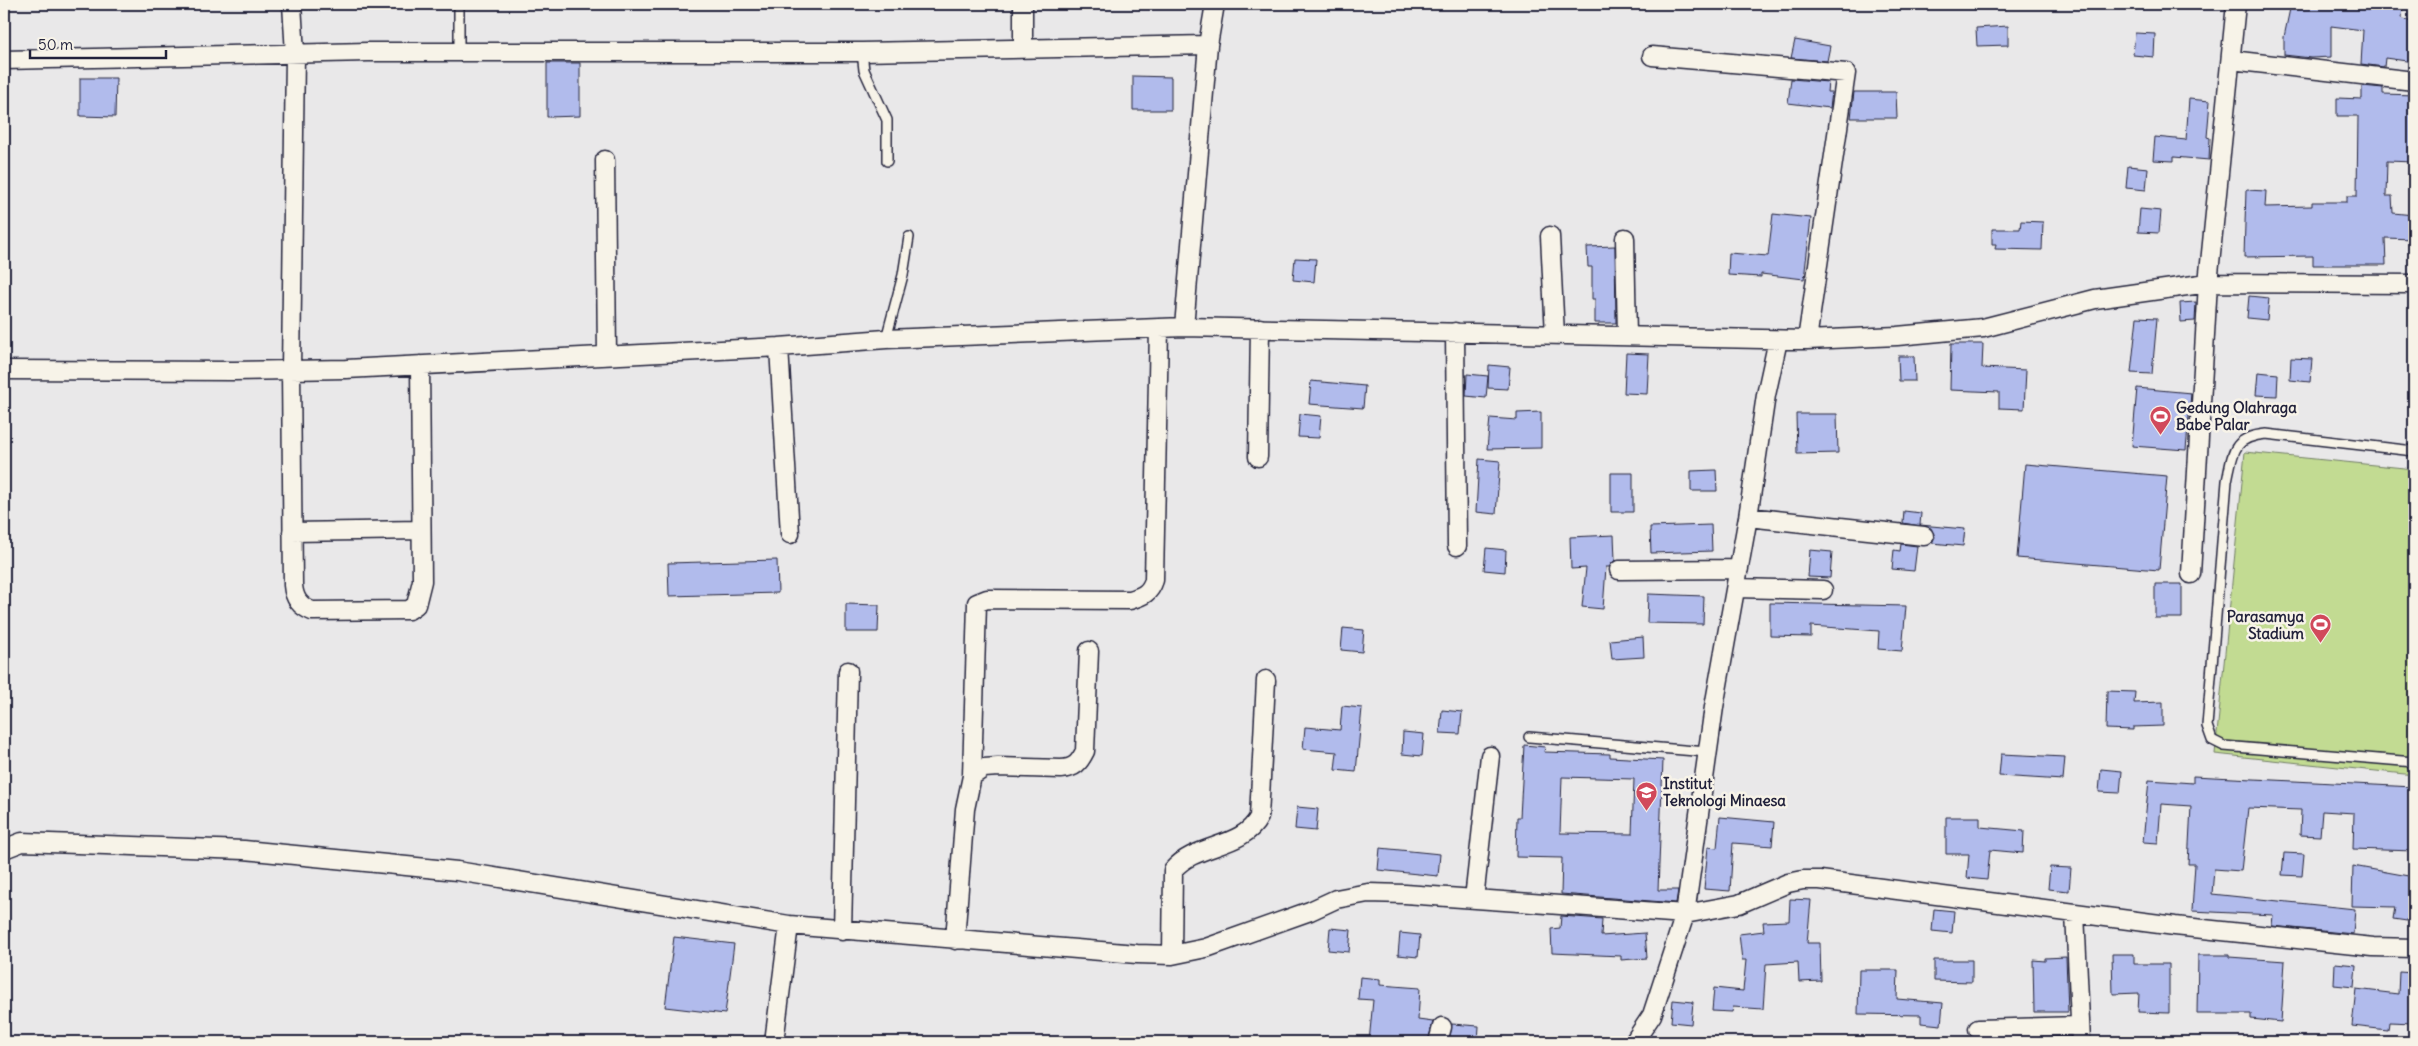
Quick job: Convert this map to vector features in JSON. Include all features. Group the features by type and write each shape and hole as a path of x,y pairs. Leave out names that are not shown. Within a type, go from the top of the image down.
{"street":[{"path":"292,4 295,54 291,370 292,532 294,596 304,608 312,611 409,610 416,606 420,597 420,365"},
{"path":"1022,4 1023,49"},
{"path":"1184,327 1208,45 1215,4"},
{"path":"2191,574 2208,283 2236,4"},
{"path":"4,60 368,52 862,52 1208,45"},
{"path":"1652,56 1846,73 1807,340"},
{"path":"2231,60 2414,81"},
{"path":"605,160 606,356"},
{"path":"1550,236 1555,335"},
{"path":"1625,238 1627,336"},
{"path":"4,370 291,370 779,347 886,339 1184,327 1807,340 1897,336 1983,328 2095,300 2208,283 2414,284"},
{"path":"954,940 965,809 972,776 977,603 987,599 1130,600 1141,597 1151,589 1154,580 1160,328"},
{"path":"1258,457 1260,328"},
{"path":"1455,332 1456,546"},
{"path":"1634,1042 1652,1015 1685,914 1707,752 1748,517 1766,395 1778,340"},
{"path":"779,347 790,534"},
{"path":"1748,517 1924,536"},
{"path":"292,532 421,530"},
{"path":"1619,570 1739,569"},
{"path":"1736,588 1823,590"},
{"path":"972,776 984,768 1061,769 1073,768 1080,762 1085,751 1089,651"},
{"path":"842,931 848,671"},
{"path":"1172,955 1174,870 1188,858 1249,831 1258,817 1266,680"},
{"path":"1474,899 1490,756"},
{"path":"4,849 22,842 244,850 457,872 789,925 842,931 1172,955 1206,948 1344,898 1368,893 1685,914 1739,904 1788,883 1802,880 1820,880 2075,913 2363,946 2414,948"},
{"path":"1978,1029 2081,1034 2075,913"},
{"path":"774,1042 789,925"}],"lane":[{"path":"458,4 459,52"},
{"path":"862,52 864,70 887,120 887,161"},
{"path":"886,339 903,275 909,237"},
{"path":"2414,451 2266,434 2252,435 2241,440 2234,450 2227,481 2207,726 2212,740 2224,746 2414,762"},
{"path":"1529,737 1707,752"}],"green space":[{"name":"Parasamya Stadium","path":"2245,452 2414,469 2414,775 2215,754"}],"building":[{"path":"2291,4 2403,4 2402,19 2414,21 2414,62 2385,58 2384,67 2361,64 2363,30 2331,26 2331,57 2311,58 2284,55 2284,37"},
{"path":"2008,26 2008,45 1977,46 1976,28"},
{"path":"2135,33 2155,34 2154,57 2133,55"},
{"path":"1795,40 1830,46 1827,61 1791,58"},
{"path":"547,63 580,63 580,116 547,117"},
{"path":"1133,76 1171,77 1171,110 1133,110"},
{"path":"80,78 116,78 115,117 80,116"},
{"path":"1791,79 1828,82 1827,92 1832,92 1830,108 1788,103"},
{"path":"2362,86 2383,88 2383,94 2414,95 2414,162 2387,161 2386,196 2392,196 2393,213 2414,215 2414,239 2385,238 2386,265 2313,265 2313,256 2244,257 2246,190 2266,191 2265,207 2312,206 2312,202 2347,202 2347,196 2357,196 2358,116 2337,116 2337,98 2362,99"},
{"path":"1854,92 1896,92 1897,118 1851,118"},
{"path":"2189,99 2210,101 2207,137 2210,138 2209,160 2174,157 2174,161 2153,160 2155,137 2186,140"},
{"path":"2128,166 2148,168 2146,190 2126,188"},
{"path":"2140,209 2161,211 2159,233 2138,232"},
{"path":"1773,214 1811,218 1804,279 1761,274 1761,277 1728,275 1729,253 1768,256"},
{"path":"2021,221 2043,222 2042,250 1995,249 1996,244 1992,244 1992,229 2020,229"},
{"path":"1615,246 1616,323 1595,323 1595,299 1592,299 1592,267 1588,267 1587,247"},
{"path":"1295,258 1316,259 1314,282 1293,280"},
{"path":"2249,296 2269,298 2267,320 2247,318"},
{"path":"2196,302 2195,321 2181,322 2180,303"},
{"path":"2137,317 2157,318 2152,374 2131,373"},
{"path":"1951,344 1983,344 1982,368 2026,370 2024,409 1999,408 1999,392 1950,390"},
{"path":"1626,353 1649,354 1647,394 1624,393"},
{"path":"1898,356 1914,356 1915,381 1899,381"},
{"path":"2291,358 2312,359 2310,382 2290,380"},
{"path":"1489,365 1510,367 1508,389 1488,388"},
{"path":"2258,372 2278,374 2277,396 2256,395"},
{"path":"1467,374 1488,376 1486,398 1466,396"},
{"path":"1311,381 1365,386 1363,408 1309,404"},
{"path":"2137,388 2191,393 2186,450 2132,446"},
{"path":"1541,412 1541,448 1487,449 1490,418 1517,420 1517,413"},
{"path":"1300,414 1321,416 1319,438 1298,437"},
{"path":"1796,414 1837,414 1838,453 1797,454"},
{"path":"1479,459 1500,461 1496,514 1476,512"},
{"path":"2025,464 2167,476 2159,570 2017,558"},
{"path":"1716,470 1717,491 1691,491 1691,471"},
{"path":"1611,473 1633,473 1633,512 1611,512"},
{"path":"1904,511 1921,513 1920,525 1965,529 1963,546 1932,543 1935,537 1931,528 1903,523"},
{"path":"1711,525 1712,551 1651,553 1650,527"},
{"path":"1614,535 1615,560 1609,567 1606,567 1603,609 1582,607 1586,568 1571,569 1570,537"},
{"path":"1901,544 1917,546 1914,571 1892,569 1894,550 1900,551"},
{"path":"1486,548 1506,550 1505,572 1484,570"},
{"path":"1810,550 1832,552 1830,578 1808,577"},
{"path":"777,560 778,593 669,596 668,563"},
{"path":"2155,584 2182,584 2182,618 2155,618"},
{"path":"1648,594 1704,596 1703,624 1647,623"},
{"path":"1770,603 1906,606 1902,651 1878,649 1879,631 1811,626 1811,637 1770,636"},
{"path":"846,604 879,605 878,632 846,632"},
{"path":"1343,628 1364,630 1362,652 1341,650"},
{"path":"1643,637 1644,657 1612,659 1610,640"},
{"path":"2107,691 2135,692 2134,703 2163,702 2163,726 2133,727 2133,730 2106,729"},
{"path":"1342,706 1362,708 1356,772 1335,770 1337,752 1303,749 1305,727 1340,730"},
{"path":"1442,710 1462,712 1460,734 1440,733"},
{"path":"1403,732 1424,734 1422,756 1402,754"},
{"path":"1524,745 1545,747 1544,752 1610,754 1610,757 1663,760 1658,890 1678,890 1676,903 1561,894 1562,858 1516,857 1517,817 1520,817","holes":["1562,777 1634,779 1632,834 1560,833"]},
{"path":"2001,754 2065,757 2063,780 1999,776"},
{"path":"2101,769 2122,771 2120,793 2099,792"},
{"path":"2193,776 2414,787 2414,851 2353,849 2354,813 2322,811 2320,836 2300,835 2301,810 2248,808 2241,871 2214,869 2212,894 2355,909 2353,934 2272,926 2273,915 2192,911 2195,864 2188,864 2191,806 2161,804 2158,843 2143,842 2149,780 2193,783"},
{"path":"1297,807 1318,809 1316,831 1295,829"},
{"path":"1720,817 1774,822 1772,846 1733,843 1730,891 1704,889 1708,847 1717,848"},
{"path":"1946,817 1980,817 1980,827 2024,831 2023,853 1990,850 1987,880 1967,878 1969,854 1946,854"},
{"path":"1380,848 1440,854 1438,876 1378,870"},
{"path":"2284,853 2304,854 2302,876 2282,875"},
{"path":"2353,866 2414,877 2407,921 2393,919 2395,907 2352,906"},
{"path":"2050,867 2071,868 2069,891 2048,889"},
{"path":"1790,899 1811,900 1807,943 1820,943 1821,981 1799,982 1798,962 1766,964 1763,1009 1733,1007 1732,1012 1712,1011 1714,988 1743,991 1746,960 1742,960 1739,934 1764,931 1763,922 1789,921"},
{"path":"1934,909 1954,911 1952,933 1932,931"},
{"path":"1561,916 1602,919 1601,936 1645,933 1647,958 1621,960 1621,956 1552,953 1551,929 1560,928"},
{"path":"1330,928 1351,930 1349,952 1328,950"},
{"path":"1400,933 1420,935 1418,957 1398,955"},
{"path":"674,937 734,944 725,1014 665,1007"},
{"path":"2112,954 2134,954 2134,964 2169,964 2169,1013 2138,1012 2139,993 2113,994"},
{"path":"2198,955 2229,955 2229,957 2285,961 2281,1022 2251,1019 2251,1014 2197,1014"},
{"path":"2066,957 2068,1012 2034,1012 2033,960 2045,961 2045,958"},
{"path":"1934,960 1972,960 1972,982 1934,981"},
{"path":"2335,963 2356,965 2354,987 2334,985"},
{"path":"1859,970 1898,970 1897,999 1943,1003 1941,1025 1921,1023 1921,1015 1858,1014"},
{"path":"2399,972 2414,973 2414,1023 2389,1022 2388,1030 2352,1026 2356,989 2398,994"},
{"path":"1360,977 1380,979 1380,985 1420,988 1418,1020 1433,1022 1428,1042 1369,1042 1373,1000 1358,999"},
{"path":"1673,1000 1693,1002 1691,1024 1671,1022"},
{"path":"1452,1024 1479,1026 1478,1042 1449,1042"}],"place":[{"name":"Gedung Olahraga Babe Palar","path":"2160,435"},
{"name":"Parasamya Stadium","path":"2320,644"},
{"name":"Institut Teknologi Minaesa","path":"1647,811"}]}
